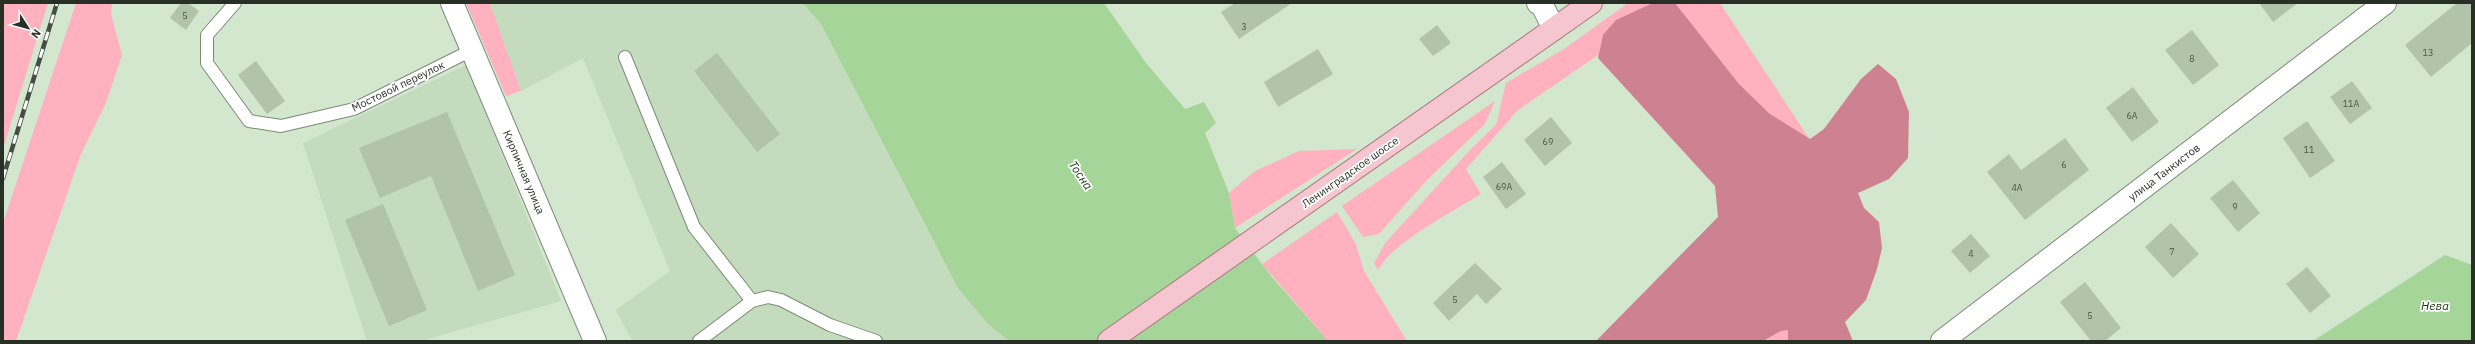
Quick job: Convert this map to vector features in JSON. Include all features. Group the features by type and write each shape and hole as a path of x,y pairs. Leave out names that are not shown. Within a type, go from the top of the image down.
{"main road":[{"name":"Ленинградское шоссе","path":"1109,341 1591,3"}],"street":[{"name":"Кирпичная улица","path":"452,3 595,341"},
{"path":"1538,3 1542,5 1554,29"},
{"name":"улица Танкистов","path":"1942,341 2385,3"}],"lane":[{"name":"Мостовой переулок","path":"235,3 207,35 207,63 249,121 281,126 354,109 472,50"},
{"path":"625,57 694,227 752,301"},
{"path":"699,341 752,301 768,297 781,300 830,325 876,341"}],"shaded area":[{"path":"3,3 48,3 3,149"},
{"path":"76,3 112,3 111,14 122,55 106,103 81,154 16,341 3,341 3,223"},
{"path":"466,3 490,3 521,91 506,96"},
{"path":"490,3 803,3 821,24 935,245 988,324 1009,341 632,341 616,310 670,271 583,58 521,91"},
{"path":"1628,3 1653,3 1603,35 1598,58 1598,55 1518,110 1466,169 1481,194 1440,218 1396,249 1378,270 1374,263 1386,242 1470,150 1496,125 1506,83 1564,49"},
{"path":"1653,3 1675,3 1739,84 1770,114 1810,139 1824,129 1861,79 1878,64 1896,79 1909,112 1908,158 1889,179 1858,193 1864,208 1879,222 1882,248 1877,269 1866,300 1845,322 1853,341 1788,341 1788,330 1781,331 1763,341 1596,341 1718,217 1715,186 1598,58 1603,35 1616,20"},
{"path":"1675,3 1720,3 1810,140 1770,114 1739,84"},
{"path":"466,65 561,301 421,341 367,341 303,143"},
{"path":"1495,101 1485,124 1426,181 1379,234 1363,237 1342,206"},
{"path":"1357,149 1235,228 1229,193 1255,171 1299,151"},
{"path":"1337,212 1356,244 1364,271 1407,341 1328,341 1262,264"},
{"path":"1788,330 1788,341 1763,341 1781,331"}],"water":[{"name":"Тосна","path":"803,3 1104,3 1146,63 1185,109 1204,102 1216,123 1205,133 1229,193 1235,228 1271,276 1328,341 1009,341 988,324 958,288 821,24"},
{"name":"Нева","path":"2445,255 2472,265 2472,341 2313,341"}],"building":[{"path":"181,3 188,3 199,11 186,30 170,18"},
{"path":"1235,3 1292,3 1239,39 1221,12"},
{"path":"2259,3 2298,3 2273,22"},
{"path":"2457,3 2472,3 2472,43 2431,77 2405,45"},
{"path":"1437,25 1451,43 1433,56 1419,39"},
{"path":"2192,30 2219,65 2193,85 2165,50"},
{"path":"1318,49 1333,74 1278,107 1264,82"},
{"path":"717,53 780,134 757,152 694,71"},
{"path":"256,61 285,101 267,114 238,75"},
{"path":"2352,81 2372,108 2350,124 2330,97"},
{"path":"2133,87 2159,122 2132,142 2106,108"},
{"path":"447,112 515,275 478,291 431,176 380,198 359,148"},
{"path":"1551,117 1572,143 1545,166 1524,140"},
{"path":"2307,121 2335,161 2310,178 2283,138"},
{"path":"2065,138 2089,170 2025,220 1987,172 2009,154 2021,170"},
{"path":"1502,162 1526,194 1506,209 1483,177"},
{"path":"2233,180 2260,213 2238,232 2210,198"},
{"path":"383,204 427,310 389,326 345,220"},
{"path":"2171,223 2199,254 2173,278 2145,247"},
{"path":"1971,234 1990,256 1970,273 1951,251"},
{"path":"1475,263 1502,289 1486,304 1477,294 1449,321 1433,303"},
{"path":"2307,267 2331,296 2310,313 2286,284"},
{"path":"2085,282 2121,328 2105,341 2091,341 2060,302"}],"railway":[{"path":"3,178 57,3"}]}
